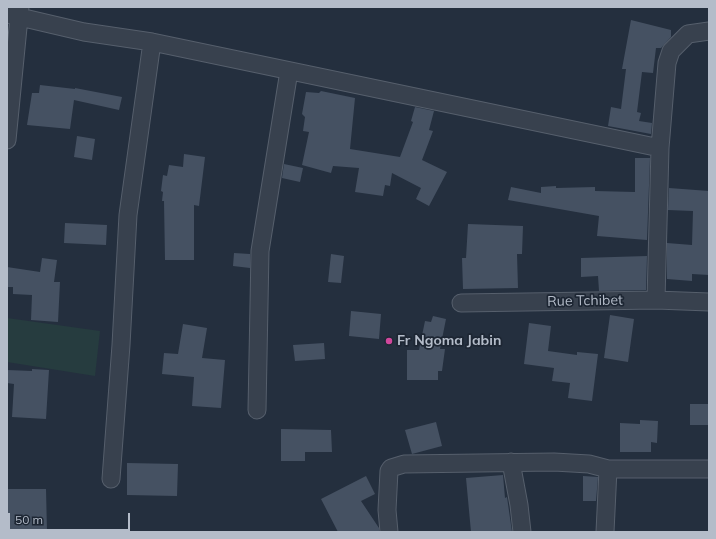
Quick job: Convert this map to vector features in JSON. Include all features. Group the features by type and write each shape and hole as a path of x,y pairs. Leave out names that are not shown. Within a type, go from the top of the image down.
{"street":[{"path":"7,140 15,12 84,32 152,42 660,148"},
{"path":"656,300 660,148 667,63 671,51 688,34 709,31"},
{"path":"111,480 121,345 128,215 152,42"},
{"path":"257,410 260,251 288,71"},
{"name":"Rue Tchibet","path":"461,304 656,300 709,302"},
{"path":"511,462 519,505 522,532"},
{"path":"389,532 386,510 388,476 391,468 404,464 511,462 589,464 608,468 709,469"},
{"path":"605,532 608,468"}],"green space":[{"path":"7,318 100,331 95,376 7,362"}],"building":[{"path":"631,20 671,30 671,37 661,48 656,48 653,73 642,72 637,112 641,113 639,121 652,123 651,134 608,126 611,107 621,109 626,69 622,69"},
{"path":"40,85 75,88 122,97 119,110 74,100 70,129 27,125 32,93 39,93"},
{"path":"321,91 355,98 350,149 400,157 413,122 411,121 415,107 434,111 429,130 433,131 422,160 447,172 429,206 416,199 421,188 392,173 390,186 385,185 383,196 355,192 359,168 333,166 331,173 302,165 309,132 303,131 305,117 302,114 306,92 319,93"},
{"path":"77,136 95,139 92,160 74,157"},
{"path":"184,154 205,157 199,206 194,205 194,260 165,260 164,201 162,201 163,192 161,191 163,175 167,176 169,165 183,167"},
{"path":"635,158 650,158 647,240 597,236 599,216 508,200 511,187 541,193 541,187 556,186 556,188 595,187 595,191 635,192"},
{"path":"284,164 303,168 300,182 282,178"},
{"path":"669,188 709,191 709,275 692,274 692,281 667,279 667,243 692,245 693,211 668,210"},
{"path":"65,223 107,225 106,245 64,243"},
{"path":"468,224 523,226 522,254 517,254 518,288 463,289 462,258 466,258"},
{"path":"234,253 250,254 250,268 233,266"},
{"path":"331,254 344,256 341,283 328,282"},
{"path":"647,256 646,290 599,291 598,276 581,277 581,258"},
{"path":"42,258 57,260 54,282 60,282 58,322 31,320 32,295 13,294 13,287 7,287 7,267 40,272"},
{"path":"351,311 381,314 379,339 349,336"},
{"path":"610,315 634,319 628,362 604,358"},
{"path":"433,316 446,319 440,349 445,349 442,371 438,371 438,380 407,380 407,350 419,350 425,321 431,322"},
{"path":"529,323 551,326 548,351 577,355 577,352 598,354 592,401 568,398 570,383 552,381 554,368 524,364"},
{"path":"183,324 207,328 202,358 225,360 221,408 192,406 194,377 162,374 164,353 178,354"},
{"path":"324,343 325,359 295,361 293,345"},
{"path":"32,369 49,370 46,419 12,417 14,384 7,383 7,370 32,371"},
{"path":"690,404 709,404 709,425 690,425"},
{"path":"640,420 658,421 657,443 651,442 651,452 620,452 620,423 640,424"},
{"path":"436,422 442,446 412,454 405,430"},
{"path":"281,429 331,430 332,452 305,452 305,461 281,461"},
{"path":"127,463 178,464 177,496 127,495"},
{"path":"503,475 505,498 507,497 512,532 471,532 466,478"},
{"path":"366,476 375,494 361,501 379,528 379,532 338,532 321,499"},
{"path":"583,476 598,477 596,501 583,501"},
{"path":"7,489 46,489 47,532 7,532"}],"place":[{"name":"Fr Ngoma Jabin","path":"389,341"}]}
